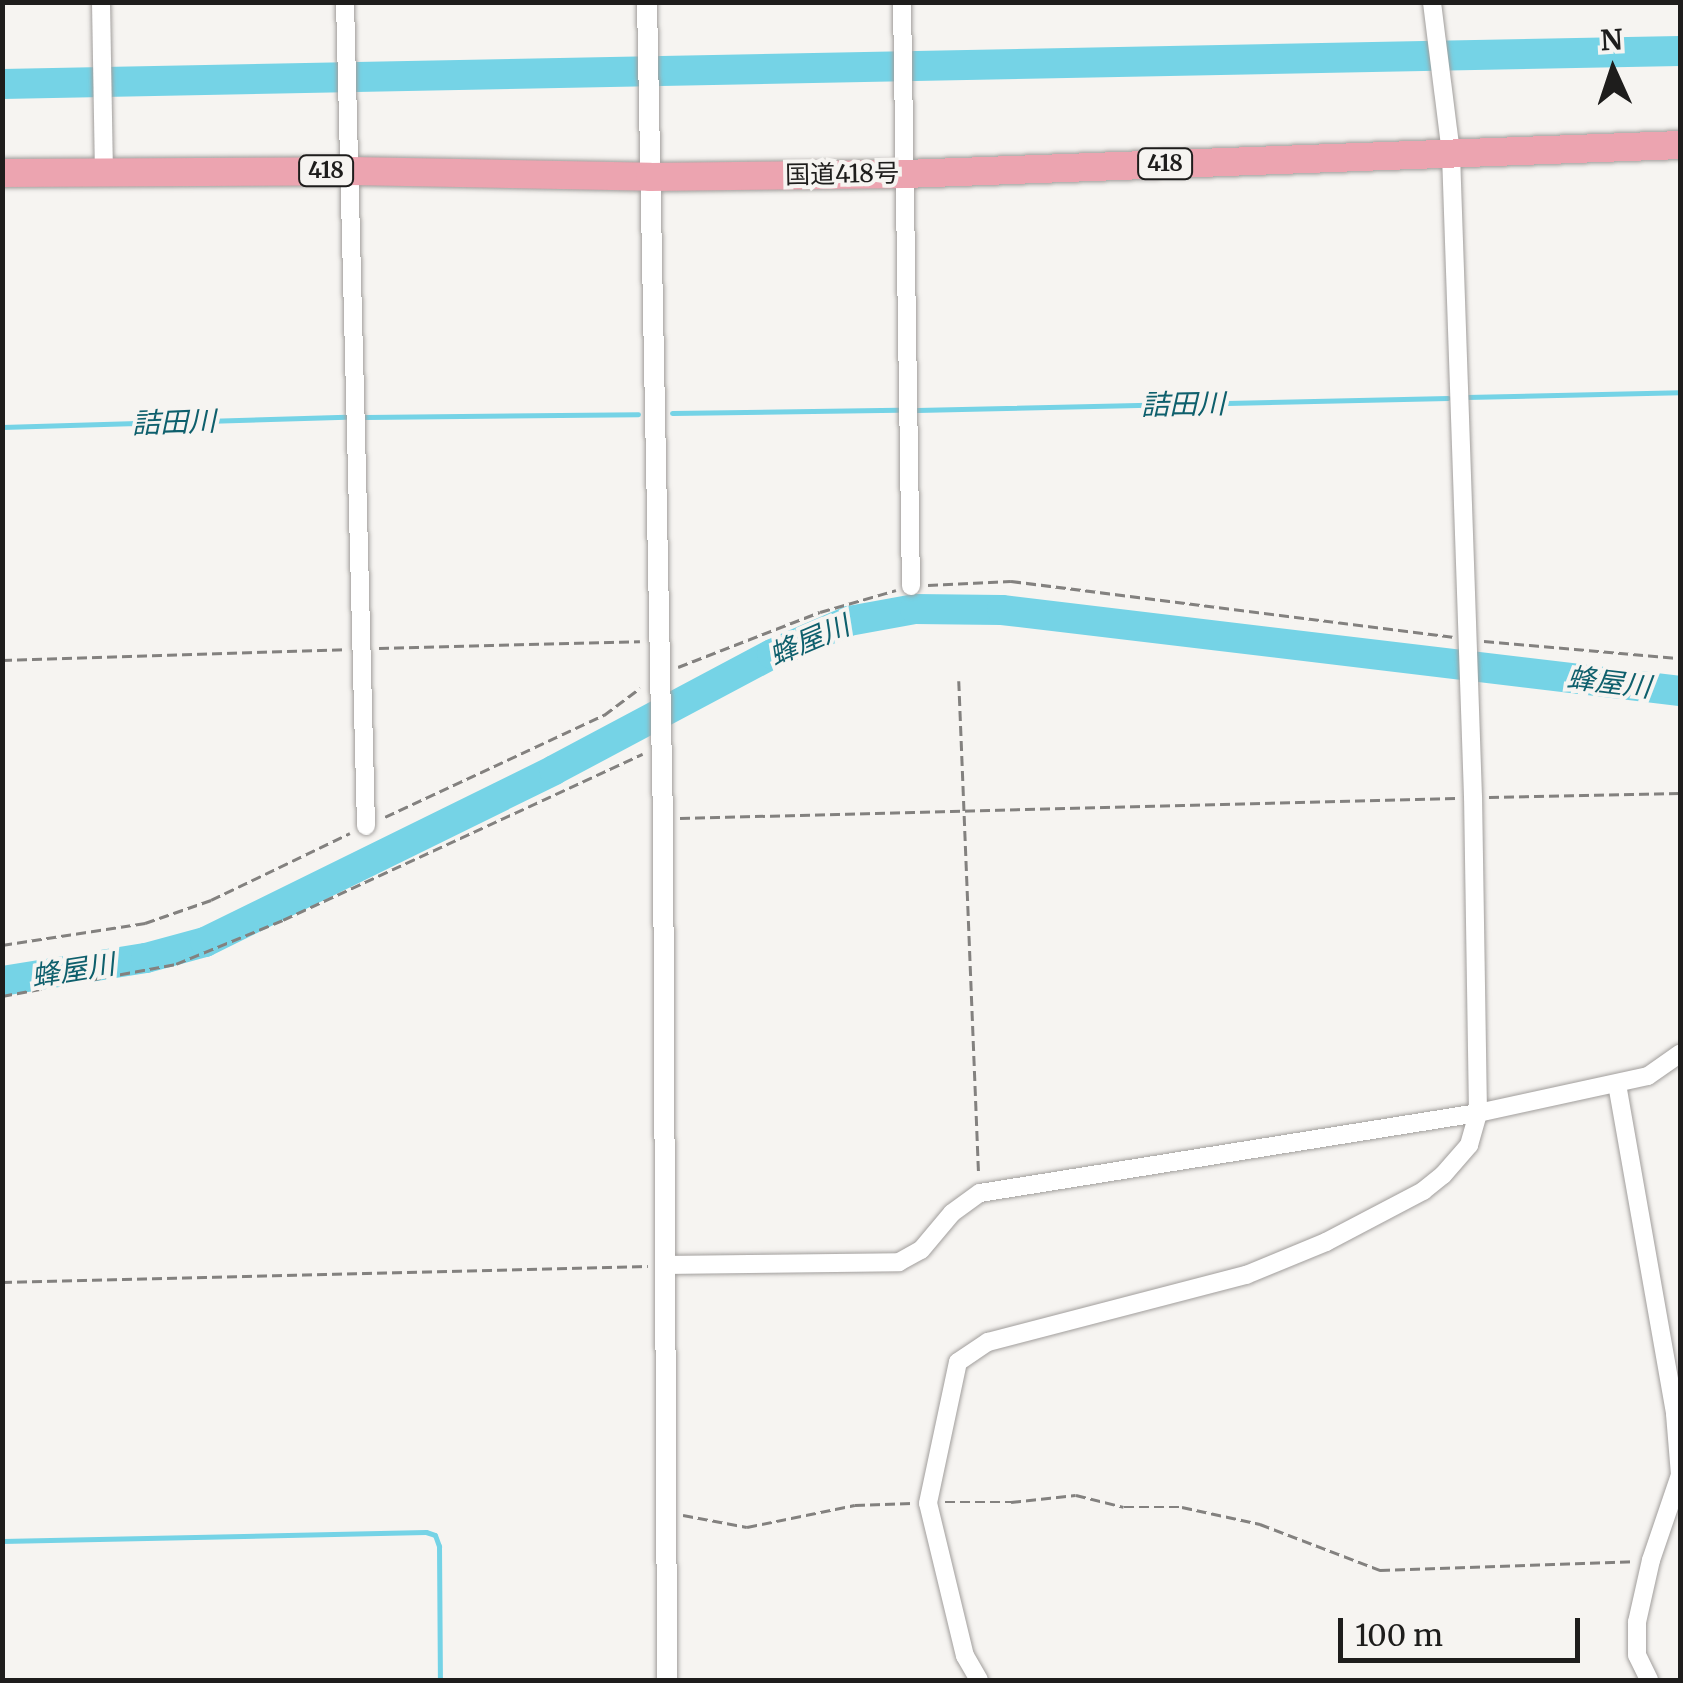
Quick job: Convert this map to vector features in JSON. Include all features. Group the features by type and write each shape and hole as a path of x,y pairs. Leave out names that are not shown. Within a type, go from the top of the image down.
{"highway":[{"name":"国道418号","path":"2,173 351,171 650,177 906,174 1680,145"}],"street":[{"path":"100,2 104,171"},
{"path":"345,2 366,826"},
{"path":"647,2 663,818 668,1680"},
{"path":"902,2 911,586"},
{"path":"979,1680 964,1656 928,1503 958,1362 973,1349 1246,1275 1326,1242 1422,1192 1443,1175 1469,1145 1478,1112 1470,688 1451,153 1432,2"},
{"path":"664,1265 899,1262 920,1250 952,1213 980,1192 1478,1112 1648,1076 1680,1054"},
{"path":"1617,1084 1675,1414 1680,1475 1650,1560 1637,1622 1637,1656 1649,1680"}],"path":[{"path":"2,945 145,923 212,900 604,715 659,682 820,612 911,586 1011,581 1466,643 1680,658"},
{"path":"2,660 657,641"},
{"path":"959,681 980,1192"},
{"path":"2,996 176,964 283,920 661,744"},
{"path":"663,818 1680,792"},
{"path":"2,1282 664,1265"},
{"path":"666,1511 748,1527 855,1505 1011,1502 1076,1495 1124,1507 1182,1507 1260,1524 1380,1570 1650,1560"}],"waterway":[{"path":"2,84 1680,51"},
{"name":"詰田川","path":"1466,397 1680,392"},
{"name":"詰田川","path":"917,410 1448,398"},
{"name":"詰田川","path":"672,413 898,410"},
{"name":"詰田川","path":"365,417 638,414"},
{"name":"詰田川","path":"2,427 346,417"},
{"name":"蜂屋川","path":"2,981 146,958 205,942 554,770 772,654 849,621 915,609 1002,610 1680,691"},
{"path":"2,1541 426,1532 435,1535 439,1546 440,1680"}]}
